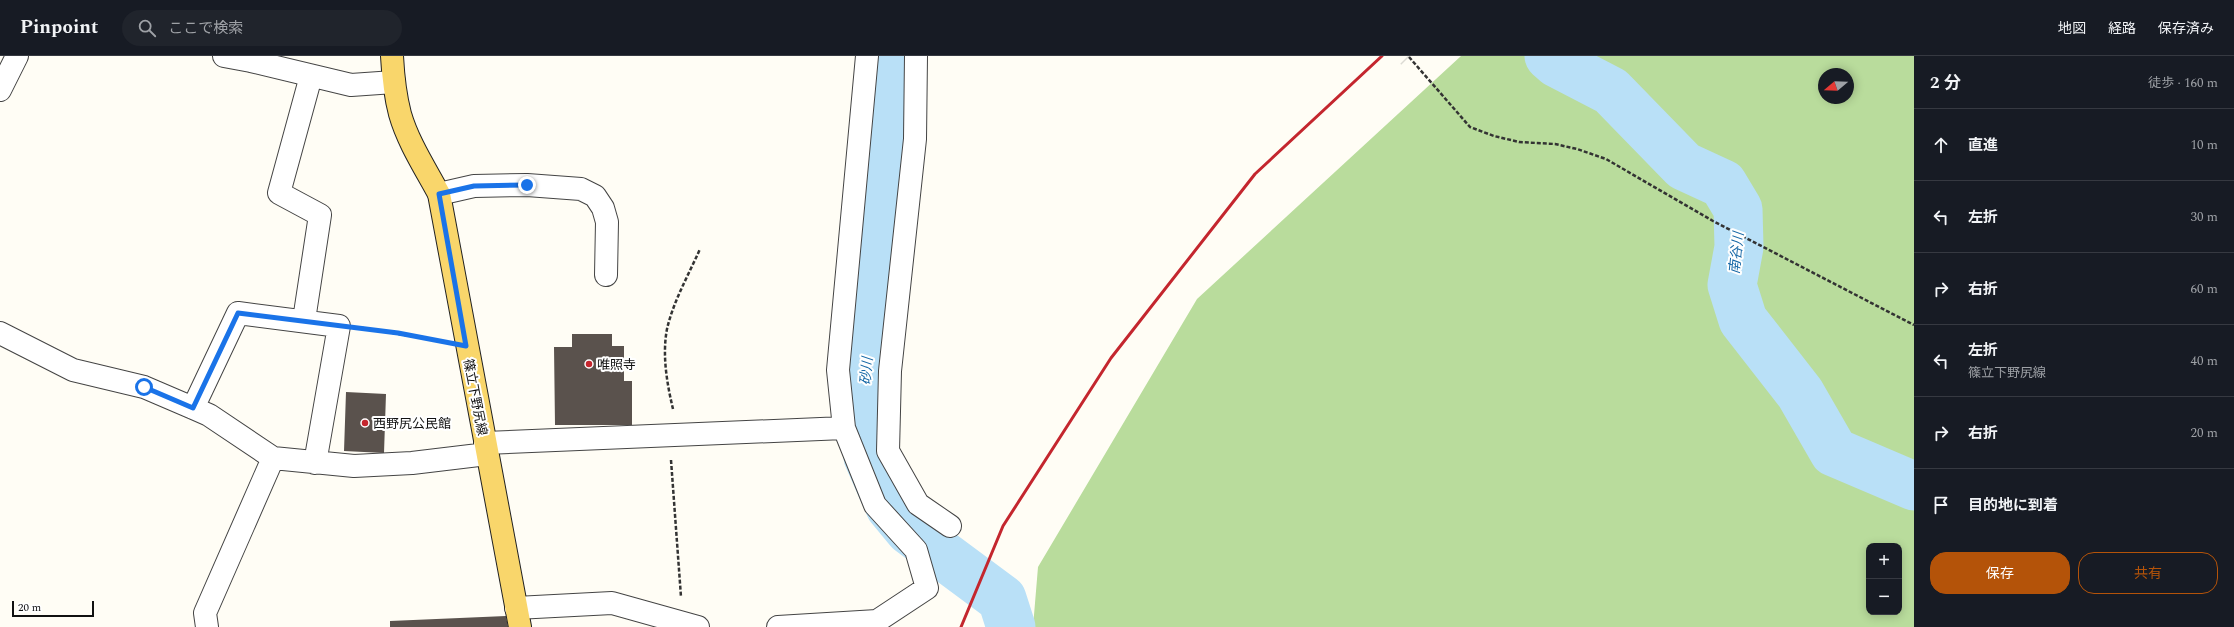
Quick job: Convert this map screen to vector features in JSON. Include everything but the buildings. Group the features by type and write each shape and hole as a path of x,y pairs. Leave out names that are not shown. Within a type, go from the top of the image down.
{"main road":[{"name":"篠立下野尻線","path":"392,56 394,82 400,115 413,146 439,194 466,346 518,618"}],"street":[{"path":"0,90 17,56"},
{"path":"224,56 252,58 311,76 351,84 394,82"},
{"path":"778,627 877,621 928,588 916,550 876,504 844,428 838,370 867,56"},
{"path":"916,56 915,140 890,371 888,451 918,504 950,526"},
{"path":"304,320 320,215 279,193 311,76"},
{"path":"439,194 474,186 527,185 581,188 595,196 603,208 607,222 606,275"},
{"path":"193,408 238,313 304,320 339,326 315,463"},
{"path":"0,334 73,370 144,387 209,415 273,458 315,463 354,466 412,463 486,449 674,435 844,428"},
{"path":"207,627 205,613 273,458"},
{"path":"518,618 612,603 691,625"}],"path":[{"path":"1409,57 1470,127 1494,136 1519,142 1555,144 1577,149 1606,159 1713,221 1914,325"},
{"path":"691,625 676,552 674,435 665,362 667,329 677,300 700,249"},
{"path":"339,326 398,333 466,346"}],"green space":[{"path":"1461,56 1914,56 1914,627 1033,627 1038,567 1197,299"}],"waterway":[{"name":"砂川","path":"891,56 862,408 868,457 890,507 909,530 1002,599 1011,627"},
{"name":"南谷川","path":"1549,56 1557,63 1611,91 1684,166 1723,184 1738,209 1739,247 1732,285 1743,320 1800,393 1834,452 1914,486"}],"railway":[{"path":"961,627 1003,526 1111,358 1255,174 1382,56"}],"place":[{"name":"唯照寺","path":"589,364"},
{"name":"西野尻公民館","path":"365,423"}],"route":[{"path":"144,387 193,408 238,313 304,320 398,333 466,346 439,194 474,186 527,185"}]}
